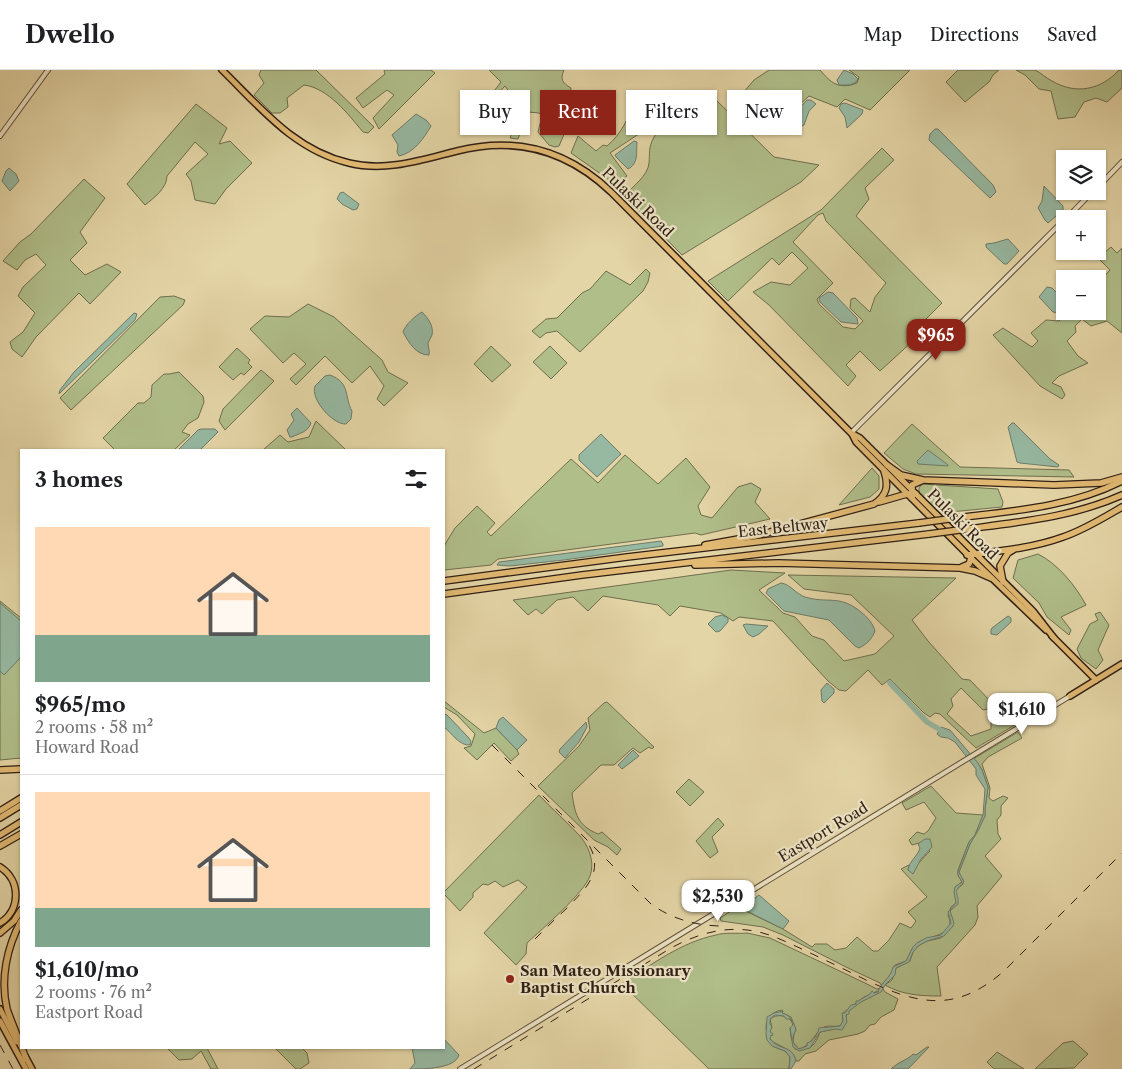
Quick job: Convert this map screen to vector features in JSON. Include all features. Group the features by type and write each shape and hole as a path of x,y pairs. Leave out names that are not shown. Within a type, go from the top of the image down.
{"highway":[{"path":"886,468 901,475 923,480 1064,484 1101,483 1122,479"},
{"path":"874,504 883,497 887,489 886,468"},
{"name":"East Beltway","path":"445,581 1052,505 1084,497 1122,479"},
{"path":"627,557 755,536 911,494 916,482 923,480"},
{"name":"East Beltway","path":"445,594 967,529 1082,510 1122,495"},
{"path":"960,568 967,566 972,555 1040,544 1065,537 1122,507"},
{"path":"1003,582 1000,566 1008,553 1016,548"},
{"path":"661,566 778,563 960,568 975,571 991,578"},
{"path":"0,770 20,769"},
{"path":"0,811 20,799"},
{"path":"0,818 20,806"},
{"path":"0,835 20,823"},
{"path":"0,846 20,835"},
{"path":"0,867 13,880 17,896 9,916 0,923"},
{"path":"0,933 14,921 20,912"},
{"path":"20,923 5,963 4,985 6,1007 20,1042"},
{"path":"23,1049 26,1059"}],"main road":[{"name":"Pulaski Road","path":"222,70 284,131 316,151 350,163 396,166 471,148 503,145 543,151 579,166 600,181 851,433 856,442 886,468 972,555 1033,611 1054,638"},
{"name":"Pulaski Road","path":"972,555 991,578 1096,680"},
{"name":"Eastport Road","path":"1070,696 1122,664"},
{"path":"0,1009 20,1047"},
{"path":"0,1021 26,1069"},
{"path":"21,1049 32,1069"}],"street":[{"path":"0,136 48,70"},
{"path":"1106,179 1122,162"},
{"path":"1074,210 1084,200"},
{"path":"851,433 1056,228"},
{"name":"Eastport Road","path":"460,1069 1070,696"}],"shaded area":[{"path":"261,70 316,70 374,127 368,133 363,132 329,96 313,87 304,85 287,98 288,107 280,113 272,113 254,95 264,83 259,75"},
{"path":"384,70 431,70 435,73 379,129 373,118 394,95 387,90 363,108 356,98 385,74"},
{"path":"489,70 564,70 563,80 571,88 571,90 540,90 540,114 530,112 530,90 508,90 505,86 501,90 495,90 501,82"},
{"path":"769,70 820,70 832,82 845,86 857,83 859,77 849,70 910,70 870,110 845,99 837,107 809,96 802,102 802,90 745,90 754,80"},
{"path":"844,70 853,74 858,79 856,82 850,85 839,85 837,80"},
{"path":"958,70 999,70 989,82 965,102 946,82"},
{"path":"1016,70 1035,70 1061,85 1079,89 1096,86 1112,77 1119,70 1122,70 1122,88 1107,102 1096,98 1084,102 1075,117 1058,119 1051,91 1039,89 1025,75"},
{"path":"807,100 811,100 816,104 809,111 802,126 802,105"},
{"path":"717,101 727,111 727,135 752,135 774,157 819,165 801,182 682,255 624,196 646,172 656,135 717,135"},
{"path":"845,103 863,110 862,114 847,128 845,117 839,108 841,104"},
{"path":"196,104 227,128 219,144 230,141 252,163 226,189 215,204 195,200 191,181 186,174 208,154 195,142 167,176 162,189 145,205 127,184"},
{"path":"416,114 426,120 431,126 414,148 399,156 397,152 398,145 392,135"},
{"path":"626,120 626,135 637,135 610,153 627,176 615,184 571,153 578,136 596,151 603,145 607,146"},
{"path":"935,129 938,129 993,185 996,192 990,198 929,140 930,134"},
{"path":"511,135 519,135 518,139 510,138"},
{"path":"541,135 564,135 559,146 549,145"},
{"path":"634,141 637,142 636,157 632,167 628,169 615,155"},
{"path":"882,148 894,160 865,188 869,199 856,216 942,303 914,331 915,339 880,371 860,351 846,365 856,376 848,386 769,305 753,292 771,282 790,285 808,268 792,252 779,265 772,258 728,301 708,281 821,210","holes":["823,213 826,221 886,283 875,297 870,312 855,298 851,299 850,308 863,321 855,329 843,327 819,304 817,299 833,283 793,242 818,215"]},
{"path":"9,168 16,174 19,181 10,191 2,181"},
{"path":"84,179 105,198 80,232 87,243 70,260 85,275 107,264 121,272 90,304 79,293 36,337 22,357 12,349 10,342 23,332 35,313 18,296 23,287 46,265 36,254 25,260 17,270 3,261"},
{"path":"1044,186 1063,206 1063,210 1056,210 1056,216 1048,223 1038,208 1042,201"},
{"path":"343,192 359,204 357,209 353,210 337,199 340,193"},
{"path":"1008,239 1019,251 1007,264 1004,264 986,247 986,244"},
{"path":"1111,247 1117,253 1122,248 1122,333 1107,321 1091,326 1083,320 1106,320 1106,274 1110,270 1100,260 1106,260 1106,251"},
{"path":"646,269 650,273 643,291 580,352 557,331 546,333 540,338 532,331 546,319 557,318 582,293 590,289 606,271 630,285"},
{"path":"1047,287 1052,288 1056,292 1056,312 1053,312 1039,297"},
{"path":"828,292 833,293 857,318 858,324 841,322 820,302 819,298"},
{"path":"174,296 185,300 183,305 71,410 60,398 160,297"},
{"path":"308,304 334,317 382,360 388,372 408,383 384,406 377,399 384,386 370,366 352,383 325,356 296,385 290,379 306,364 294,353 283,363 250,329 265,316 289,317"},
{"path":"422,312 432,328 432,335 428,343 429,355 417,351 403,332 411,320"},
{"path":"134,313 137,314 135,320 59,394 74,372"},
{"path":"1046,320 1081,320 1075,326 1076,332 1067,341 1078,356 1088,363 1059,376 1052,383 1061,387 1065,395 1062,399 1040,386 993,335 1003,328 1032,347 1038,341 1031,333"},
{"path":"491,346 511,365 492,382 474,364"},
{"path":"550,346 567,363 551,379 533,362"},
{"path":"237,348 250,360 248,363 252,367 244,375 241,373 233,380 219,367"},
{"path":"261,370 274,381 225,430 219,421 223,409"},
{"path":"179,372 203,396 204,402 198,418 188,424 182,432 190,435 175,449 114,449 103,438 138,403 144,403 151,397 152,385 164,374"},
{"path":"330,375 341,382 346,391 352,411 351,419 346,424 329,416 316,398 315,386 325,376"},
{"path":"297,408 311,423 306,430 290,437 287,430 294,420 291,414"},
{"path":"316,421 345,449 264,449 280,435 288,442 309,437"},
{"path":"1012,423 1050,459 1059,465 1058,467 1017,462 1008,427"},
{"path":"912,424 960,467 1069,470 1074,477 916,474 903,469 884,453"},
{"path":"215,429 218,432 201,449 179,449 198,430"},
{"path":"601,434 621,454 597,477 579,460 579,455"},
{"path":"928,450 948,466 918,464 917,461"},
{"path":"625,455 658,484 686,458 710,487 698,506 701,515 712,518 738,487 751,483 761,489 755,502 770,519 701,535 695,533 498,559 491,565 445,570 445,544 455,528 477,506 495,523 487,532 491,536 571,459 598,483"},
{"path":"872,468 879,476 879,489 870,497 839,505"},
{"path":"922,484 998,489 1003,502 1002,507 940,513 919,493 919,488"},
{"path":"661,541 663,546 564,560 510,566 497,565 499,562"},
{"path":"1038,554 1052,563 1065,576 1077,590 1086,605 1061,617 1071,630 1069,635 1047,617 1039,603 1013,578 1018,560"},
{"path":"731,570 785,573 759,590 783,613 795,617 812,636 824,640 844,661 875,654 894,636 851,595 804,589 788,575 956,578 912,620 962,679 970,680 994,705 989,709 983,710 961,688 951,699 953,706 947,714 971,736 991,729 991,716 999,714 1011,720 1025,714 1035,713 976,748 940,714 935,713 930,717 924,713 890,679 882,685 868,670 846,691 839,690 828,681 773,621 739,617 733,621 721,613 680,606 670,616 658,605 603,596 588,611 573,597 557,600 542,614 536,609 528,615 513,600"},
{"path":"781,583 805,597 840,601 853,606 868,618 875,631 867,643 859,648 829,620 784,611 766,593 768,589"},
{"path":"0,601 20,617 20,758 0,760"},
{"path":"0,603 20,620 20,658 4,675 0,671"},
{"path":"1100,612 1109,625 1098,650 1103,660 1096,669 1081,658 1077,649 1090,624 1098,620 1095,614"},
{"path":"722,615 728,618 728,622 720,631 716,632 708,624 715,617"},
{"path":"1008,616 1011,618 1011,622 997,635 991,634 992,628"},
{"path":"743,625 768,626 753,637 748,634"},
{"path":"827,683 834,689 834,693 824,703 821,690"},
{"path":"445,702 484,733 496,728 519,754 511,761 494,743 477,760 464,748 471,746 475,734 457,715 445,708"},
{"path":"607,702 654,747 652,749 649,747 640,753 633,748 614,765 601,765 572,793 574,807 581,823 598,834 602,832 621,849 617,855 608,847 594,840 538,786 579,746 590,730 588,718"},
{"path":"445,714 471,741 470,745 466,745 445,728"},
{"path":"503,717 527,740 517,750 496,728 499,720"},
{"path":"586,722 587,727 579,742 565,758 559,752 560,749"},
{"path":"941,727 950,730 978,763 988,787 985,816 978,831 970,844 959,872 964,882 956,892 958,904 950,911 954,923 953,926 944,936 918,946 909,962 896,968 895,975 881,992 861,1002 849,1011 849,1014 846,1015 847,1022 842,1030 835,1029 820,1032 810,1048 799,1051 793,1047 790,1028 793,1025 791,1019 775,1015 770,1019 772,1027 770,1032 773,1034 770,1039 777,1045 792,1052 796,1061 791,1069 789,1069 790,1057 785,1051 772,1046 767,1040 767,1017 783,1011 782,1013 790,1017 794,1024 796,1030 793,1038 795,1045 799,1049 807,1046 807,1043 818,1033 819,1028 840,1026 843,1021 842,1013 845,1013 851,1005 856,1004 856,1001 872,991 874,993 878,992 893,967 906,961 917,943 926,938 941,935 951,923 948,912 956,903 955,887 962,882 958,871 969,842 975,835 983,815 985,789 976,775 976,769 955,742 937,734"},
{"path":"1018,732 1022,738 988,757 982,764 990,788 989,798 993,801 1003,796 1008,798 1001,806 1001,815 997,820 998,834 1001,839 985,856 1002,876 977,906 978,917 975,925 937,967 941,996 912,994 898,991 885,985 892,980 896,968 910,961 913,952 918,946 927,941 941,938 953,926 950,911 956,902 955,891 963,884 963,879 959,872 970,844 985,816 988,787 982,770 973,759"},
{"path":"633,750 639,756 622,769 618,765"},
{"path":"689,779 704,792 690,806 676,792"},
{"path":"931,786 956,813 983,815 975,835 969,842 958,870 958,875 962,882 955,887 956,903 951,907 948,915 949,927 940,934 916,944 906,961 895,965 890,977 881,985 783,935 763,927 721,921 720,918 737,907 783,929 812,947 815,944 827,944 835,950 846,948 857,937 873,951 878,951 889,940 900,923 911,928 916,921 908,912 927,897 901,869 909,865 908,870 915,867 930,851 919,843 912,845 909,840 917,832 924,834 928,831 936,818 924,802 906,810 902,803"},
{"path":"539,795 583,840 590,855 592,865 590,876 580,892 527,943 526,954 516,965 484,933 527,887 518,880 503,887 495,881 488,885 483,884 473,893 473,897 460,911 445,895 445,891"},
{"path":"718,818 724,825 712,837 718,852 710,858 696,841"},
{"path":"925,839 930,839 932,847 921,859 913,874 908,870 909,867 919,851 918,844"},
{"path":"759,895 789,921 783,929 741,908"},
{"path":"727,933 747,933 770,938 877,989 880,988 880,990 864,997 843,1013 843,1021 840,1026 824,1027 808,1044 799,1049 793,1042 796,1030 791,1017 782,1013 782,1010 770,1016 766,1024 768,1038 772,1046 785,1051 790,1057 789,1069 709,1069 622,984 667,955 703,938"},
{"path":"883,989 898,999 894,1010 881,1017 865,1031 829,1040 816,1051 805,1054 799,1061 796,1061 790,1052 770,1038 770,1030 772,1028 770,1019 776,1016 784,1016 792,1022 793,1026 790,1028 791,1037 795,1049 809,1048 814,1044 820,1032 843,1027 851,1008"},
{"path":"445,1040 459,1055 456,1060 445,1066 410,1069 415,1063 412,1049 445,1049"},
{"path":"1073,1041 1088,1054 1074,1068 1035,1069 1063,1043"},
{"path":"929,1047 908,1069 891,1069 913,1054 916,1055"},
{"path":"168,1049 208,1049 218,1069 211,1069 201,1051 192,1059 179,1060"},
{"path":"276,1049 303,1049 307,1053 309,1063 300,1069 296,1069"},
{"path":"997,1052 1024,1069 994,1069 987,1062"}],"waterway":[{"path":"890,683 927,722 944,732"}],"railway":[{"path":"492,745 651,904 667,914 684,920 719,926"},
{"path":"535,939 566,909 590,880 594,873 595,864 589,845"},
{"path":"474,1069 671,948 689,939 717,931 737,929 770,935 885,989 903,995 937,1001 970,994 1004,971 1122,853"},
{"path":"0,1045 13,1069"}],"place":[{"name":"San Mateo Missionary Baptist Church","path":"510,979"}]}
